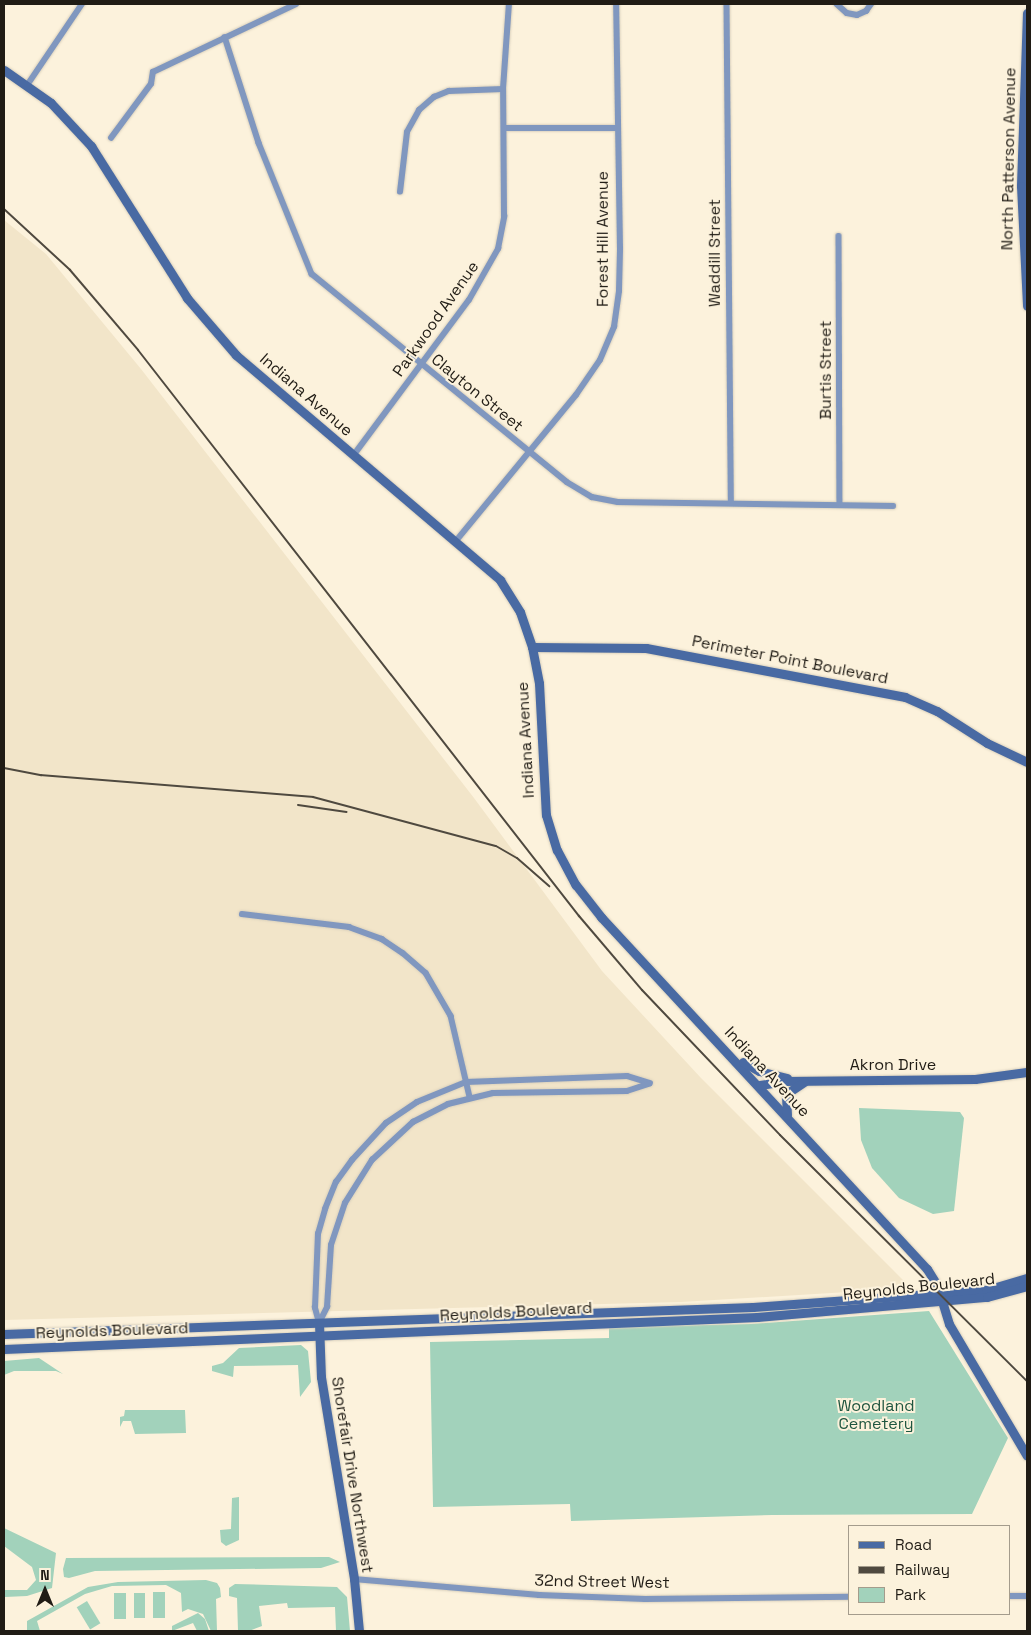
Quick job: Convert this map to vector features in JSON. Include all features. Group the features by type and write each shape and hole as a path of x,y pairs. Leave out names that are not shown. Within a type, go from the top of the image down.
{"main road":[{"name":"North Patterson Avenue","path":"1027,13 1021,186 1027,306"},
{"name":"Indiana Avenue","path":"4,70 28,84 67,118 98,154 187,298 209,327 289,402 500,580 520,612 532,647 539,683 542,781 546,815 557,850 576,885 601,917 788,1115 928,1269 941,1298 949,1324 1027,1456"},
{"name":"Perimeter Point Boulevard","path":"532,647 646,648 905,698 938,711 987,743 1027,762"},
{"path":"727,1050 756,1070 802,1081"},
{"name":"Akron Drive","path":"760,1085 802,1081 954,1080 1027,1072"},
{"path":"788,1115 784,1100 787,1092 802,1081"},
{"name":"Reynolds Boulevard","path":"4,1349 318,1338 758,1317 941,1298 986,1290 1027,1278"},
{"name":"Reynolds Boulevard","path":"4,1334 319,1324 987,1297 1027,1286"},
{"name":"Shorefair Drive Northwest","path":"319,1324 318,1338 321,1377 354,1579 359,1631"}],"street":[{"path":"28,84 82,4"},
{"path":"111,138 151,84 153,72 296,4"},
{"name":"Parkwood Avenue","path":"353,456 421,366 485,276 498,249 504,217 503,89 509,4"},
{"name":"Forest Hill Avenue","path":"456,541 592,374 614,326 619,291 616,4"},
{"name":"Waddill Street","path":"727,4 730,502"},
{"path":"837,4 847,13 857,14 866,11 871,4"},
{"name":"Clayton Street","path":"226,37 259,143 312,274 421,366 528,452 583,492 605,500 893,506"},
{"path":"400,192 407,132 419,110 434,97 449,91 503,89"},
{"path":"504,128 617,128"},
{"name":"Burtis Street","path":"839,236 840,504"},
{"path":"242,914 349,927 382,939 403,953 426,973 446,1007 470,1097"},
{"name":"Shorefair Drive Northwest","path":"627,1076 650,1083 627,1091 526,1092 470,1097 448,1104 413,1122 378,1153 355,1183 331,1244 327,1307 319,1324 315,1308 318,1234 336,1182 369,1139 386,1123 417,1102 466,1082 627,1076"},
{"name":"32nd Street West","path":"354,1579 539,1595 645,1599 848,1596"},
{"path":"1011,1596 1027,1596"}],"shaded area":[{"path":"4,220 46,254 141,369 474,798 602,971 701,1078 904,1281 897,1289 681,1302 4,1320"}],"green space":[{"path":"859,1108 960,1112 964,1118 954,1211 933,1214 899,1198 872,1168 861,1140"},
{"name":"Woodland Cemetery","path":"929,1311 1008,1438 972,1514 772,1515 571,1521 570,1504 433,1507 430,1342 609,1338 609,1327 751,1324"},
{"path":"301,1345 308,1351 311,1382 300,1397 298,1365 234,1366 233,1377 212,1371 212,1366 223,1363 239,1348"},
{"path":"39,1358 63,1374 56,1371 14,1371 4,1375 4,1361"},
{"path":"125,1410 185,1410 186,1433 135,1434 131,1421 123,1421 120,1427 120,1417 124,1416"},
{"path":"239,1497 239,1540 226,1546 221,1542 220,1530 231,1529 232,1498"},
{"path":"4,1528 56,1553 52,1588 27,1596 5,1597 5,1590 27,1590 36,1580 32,1567 4,1546"},
{"path":"329,1557 340,1562 321,1568 95,1571 69,1578 64,1577 63,1569 66,1558"},
{"path":"206,1580 217,1583 220,1588 221,1597 216,1599 217,1631 211,1631 203,1614 188,1609 182,1612 181,1593 166,1585 112,1586 85,1594 37,1621 40,1631 27,1631 27,1621 88,1587 118,1582"},
{"path":"235,1584 337,1587 347,1597 350,1631 336,1631 335,1607 288,1608 287,1603 259,1606 262,1626 249,1631 238,1631 237,1598 229,1596 229,1588"},
{"path":"153,1592 165,1592 165,1618 153,1618"},
{"path":"114,1593 126,1593 126,1619 114,1619"},
{"path":"134,1593 145,1593 145,1618 134,1618"},
{"path":"87,1601 100,1623 90,1629 77,1607"},
{"path":"198,1613 205,1619 209,1631 197,1631 193,1623 172,1631 172,1626"}],"railway":[{"path":"4,209 70,270 138,350 579,916 642,990 780,1135 1027,1381"},
{"path":"4,768 41,775 313,797 496,846 517,858 549,886"},
{"path":"298,805 347,812"}]}
